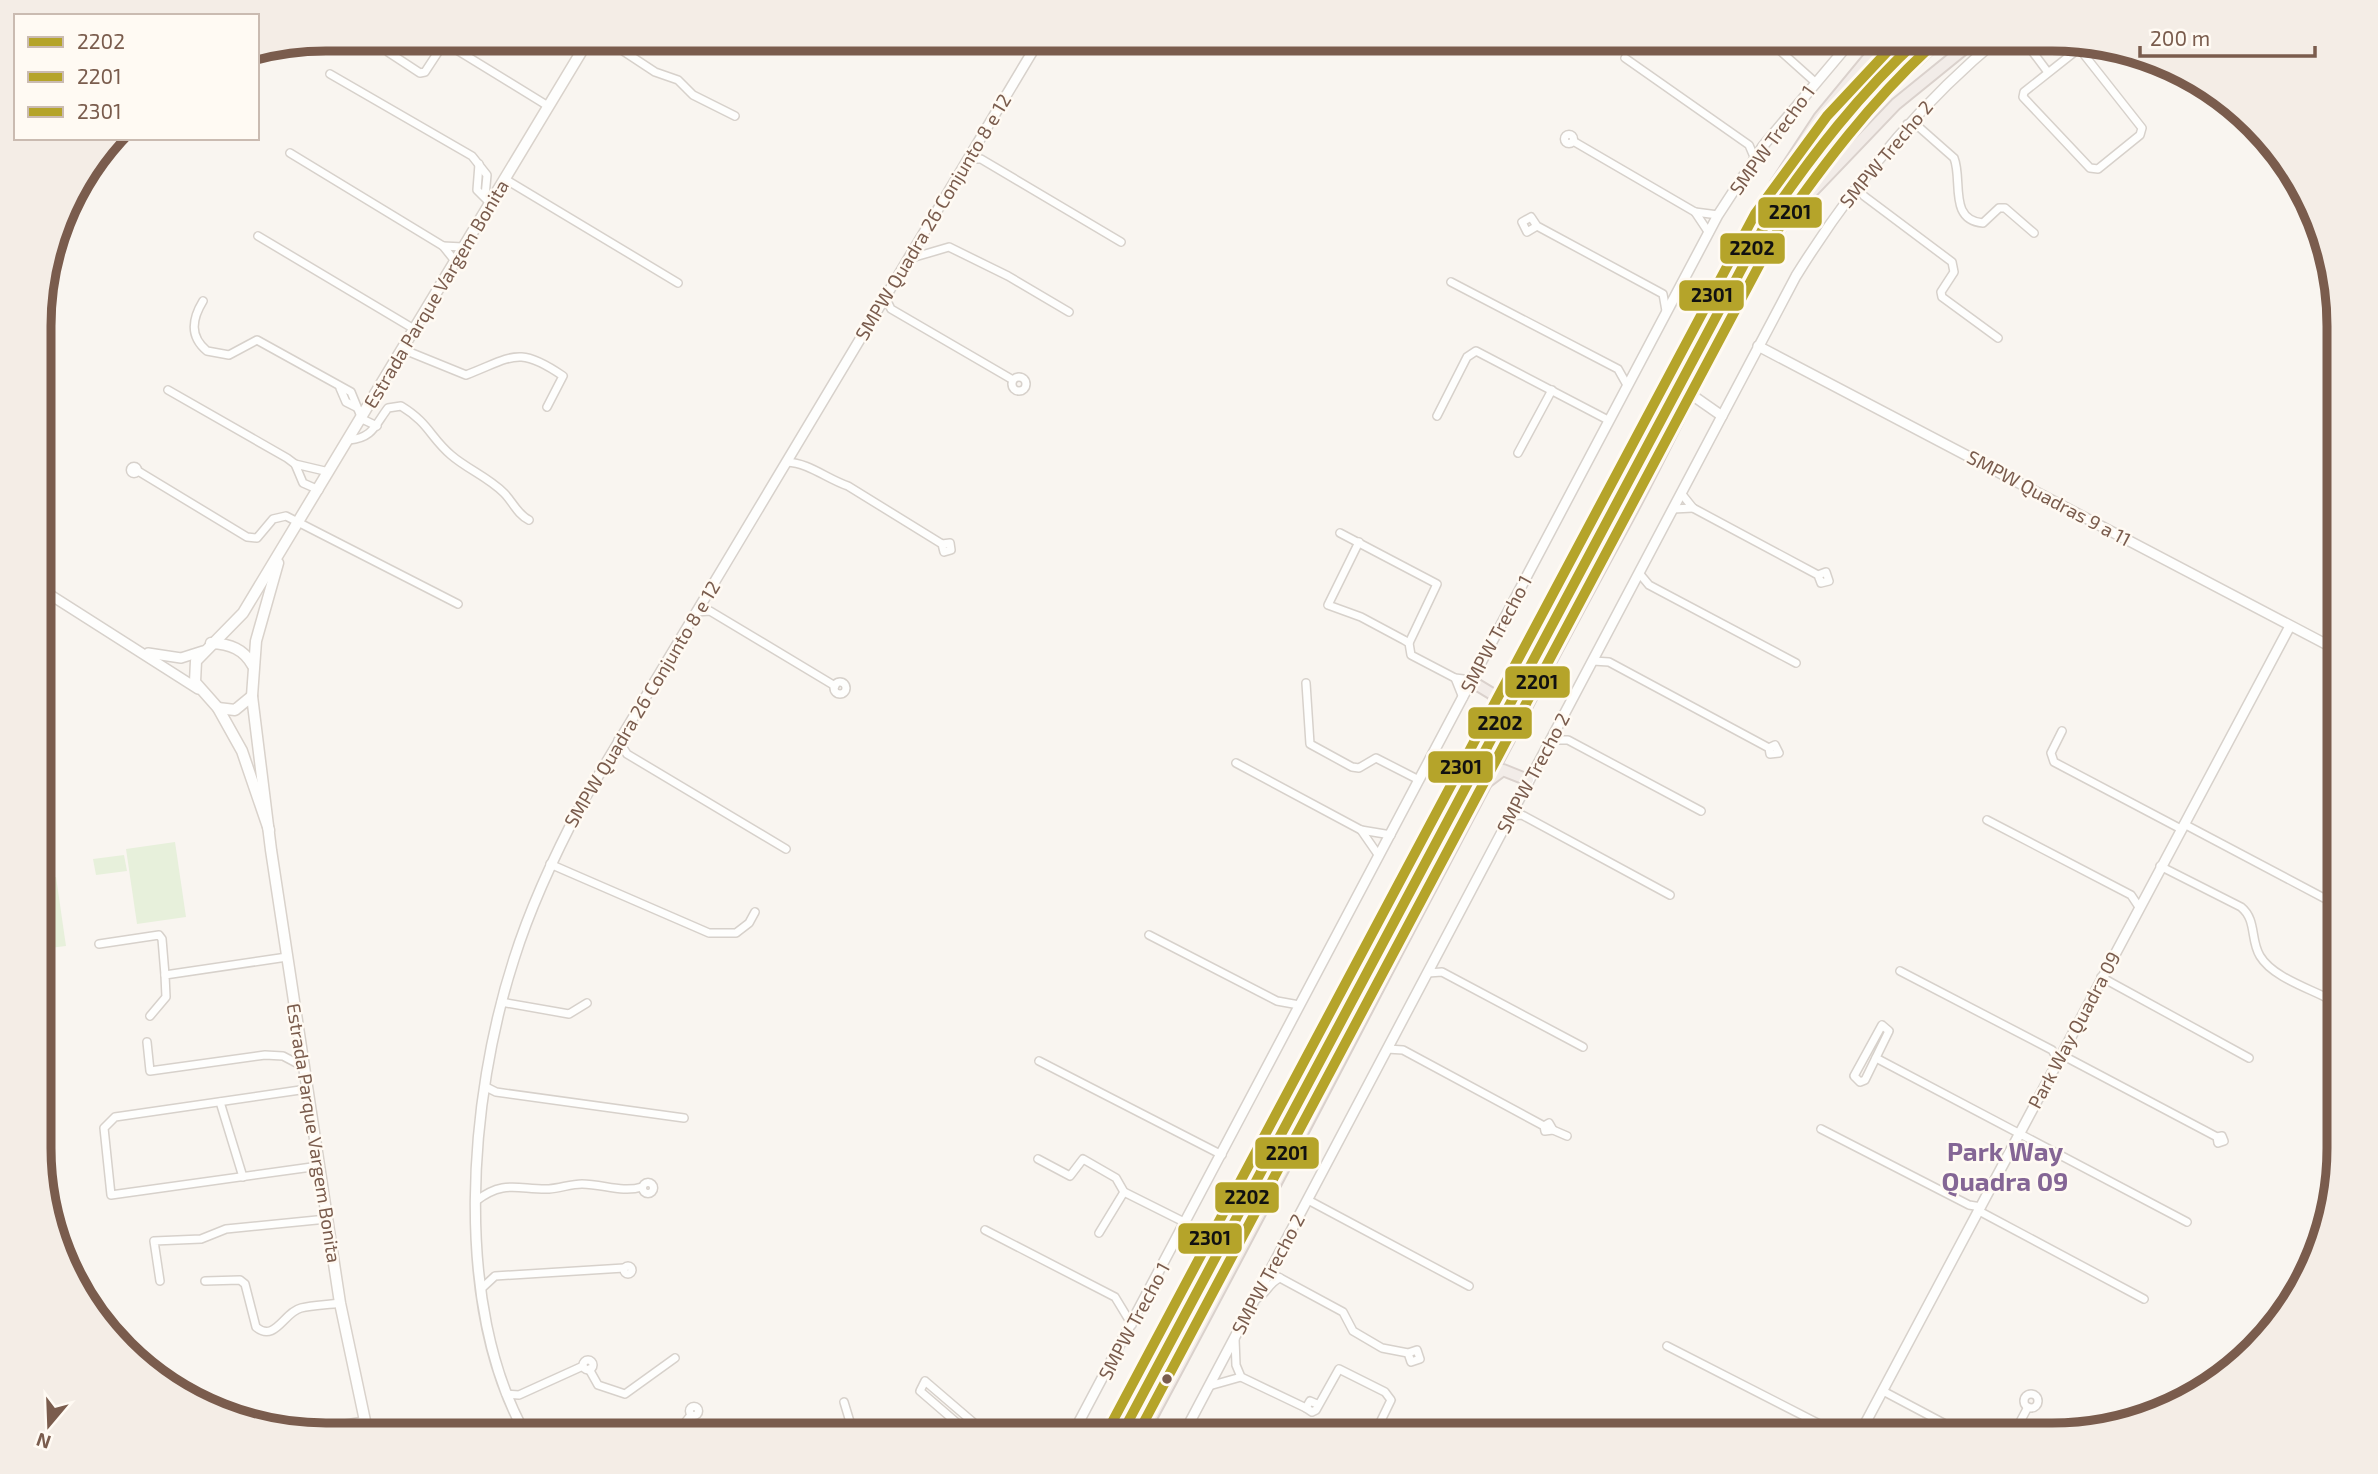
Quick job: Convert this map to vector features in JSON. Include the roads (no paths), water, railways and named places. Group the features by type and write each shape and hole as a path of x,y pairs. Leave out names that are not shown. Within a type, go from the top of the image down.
{"highway":[{"path":"1760,219 1777,181 1819,118 1873,51"},
{"path":"1119,1423 1515,679 1662,393 1760,219 1807,151 1847,102 1896,51"},
{"path":"1148,1423 1754,273 1795,206 1861,116 1928,51"},
{"path":"1795,206 1805,199 1896,104 1960,51"},
{"path":"1472,680 1496,688 1515,679"},
{"path":"1472,680 1494,695 1496,715"},
{"path":"1508,738 1509,764 1529,778"},
{"path":"1482,786 1503,770 1529,778"}],"main road":[{"name":"Estrada Parque Vargem Bonita","path":"203,651 243,613 316,488 330,472 362,419 487,201 505,179 581,51"},
{"name":"Estrada Parque Vargem Bonita","path":"282,549 260,618 252,696 287,957 327,1219 340,1303 364,1421"},
{"path":"211,643 231,646 242,652 253,666"},
{"path":"198,689 194,668 203,651"},
{"name":"Estrada Parque Vargem Bonita","path":"198,689 218,708 242,751 269,830"},
{"path":"218,708 234,710 252,696"}],"street":[{"path":"388,51 420,73 425,72 439,51"},
{"path":"461,51 548,106"},
{"path":"624,51 655,72 678,80 693,95 735,116"},
{"name":"SMPW Quadra 26 Conjunto 8 e 12","path":"520,1423 489,1345 481,1289 476,1201 501,1002 514,957 550,864 618,740 1032,51"},
{"path":"1781,51 1815,82"},
{"name":"SMPW Trecho 1","path":"1079,1423 1718,215 1763,146 1842,51"},
{"name":"SMPW Trecho 2","path":"1189,1423 1802,266 1856,186 1908,124 1984,51"},
{"path":"2032,51 2047,71"},
{"path":"2075,51 2047,71 2024,92 2023,97 2091,168 2098,169 2142,133 2142,128 2083,52"},
{"path":"1625,58 1749,145 1763,146"},
{"path":"330,74 480,163 477,190 487,201"},
{"path":"1916,115 1920,128"},
{"path":"1908,124 1920,128 1954,158 1959,204 1970,219 1983,223 1999,208 2005,208 2034,233"},
{"path":"1573,141 1695,212 1718,215"},
{"path":"1749,145 1755,159"},
{"path":"976,146 981,159"},
{"path":"290,153 443,246 455,261"},
{"path":"968,159 981,159 1121,242"},
{"path":"505,179 678,283"},
{"path":"1856,186 1864,196 1952,262 1954,272 1941,292 1942,297 1998,338"},
{"path":"1850,195 1864,196"},
{"path":"1695,212 1709,233"},
{"path":"1536,226 1663,293 1679,288"},
{"path":"258,236 414,329"},
{"path":"443,246 463,247"},
{"path":"908,259 948,247 1008,276 1069,312"},
{"path":"1451,282 1621,371 1636,368"},
{"path":"1663,293 1666,312"},
{"path":"885,298 890,308 1013,380"},
{"path":"203,300 195,315 193,327 195,337 207,351 229,355 257,340 340,388 346,402 356,407 362,419 377,426"},
{"path":"878,309 890,308"},
{"name":"SMPW Quadras 9 a 11","path":"1758,346 2327,645"},
{"path":"402,349 466,375 524,355 540,360 563,376 547,407"},
{"path":"1437,416 1468,357 1476,351 1608,420"},
{"path":"1621,371 1627,385"},
{"path":"169,390 218,416 295,464 330,472"},
{"path":"1518,453 1552,390"},
{"path":"1692,395 1722,416"},
{"path":"349,440 365,438 377,426 388,408 395,406 422,418 451,455 495,485 522,517 529,520"},
{"path":"794,449 800,462"},
{"path":"786,462 800,462 835,482 848,486 942,544"},
{"path":"295,464 303,483 316,488"},
{"path":"309,468 316,488"},
{"path":"138,471 250,539 257,538 278,517 286,516 458,604"},
{"path":"1681,493 1693,508 1818,575"},
{"path":"1672,509 1693,508"},
{"path":"1340,533 1437,584 1409,643 1411,656 1455,678 1472,680"},
{"path":"1359,542 1328,605 1361,617 1409,643"},
{"path":"1639,573 1649,585 1796,663"},
{"path":"1633,585 1649,585"},
{"path":"51,595 198,689"},
{"path":"705,597 709,611"},
{"path":"696,612 709,611 835,686"},
{"name":"Park Way Quadra 09","path":"1866,1423 1979,1211 2058,1053 2290,626"},
{"path":"136,649 163,657 181,657 203,651"},
{"path":"1598,650 1609,662 1769,748"},
{"path":"1593,660 1609,662"},
{"path":"1455,678 1463,698"},
{"path":"1306,683 1308,738 1313,747 1356,768 1378,758 1419,780"},
{"path":"1560,723 1568,740"},
{"path":"2062,731 2051,753 2054,762 2327,900"},
{"path":"618,740 627,754 786,849"},
{"path":"1550,740 1568,740 1701,811"},
{"path":"610,754 627,754"},
{"path":"1236,763 1361,830 1391,835"},
{"path":"1517,804 1522,815"},
{"path":"1510,816 1522,815 1670,895"},
{"path":"1987,820 2131,895 2139,907"},
{"path":"1361,830 1379,856"},
{"path":"550,864 709,933 736,933 755,912"},
{"path":"2160,866 2245,910 2252,921 2258,950 2265,963 2325,997"},
{"path":"2131,895 2146,894"},
{"path":"99,944 159,935 162,939 166,997 150,1016"},
{"path":"1149,935 1282,1003 1294,1016"},
{"path":"165,975 287,957"},
{"path":"1435,960 1442,972 1583,1047"},
{"path":"1900,971 2217,1137"},
{"path":"1428,973 1442,972"},
{"path":"2101,977 2249,1058"},
{"path":"501,1002 569,1014 587,1003"},
{"path":"1282,1003 1299,1005"},
{"path":"1882,1025 1889,1031 1876,1058 1864,1082 1854,1079 1882,1025"},
{"path":"1393,1039 1401,1049 1544,1126 1545,1132 1553,1130 1567,1136"},
{"path":"147,1042 150,1071 265,1055 283,1056 292,1053 301,1044"},
{"path":"1387,1049 1401,1049"},
{"path":"283,1056 304,1068"},
{"path":"1876,1058 2187,1222"},
{"path":"1039,1061 1222,1155"},
{"path":"307,1089 115,1117 104,1128 111,1195 319,1166"},
{"path":"488,1092 684,1118"},
{"path":"220,1102 243,1177"},
{"path":"1821,1129 2144,1299"},
{"path":"1038,1159 1070,1176 1083,1159 1116,1178 1124,1192 1186,1223"},
{"path":"476,1201 496,1189 520,1185 543,1189 584,1184 633,1190 642,1187"},
{"path":"1099,1233 1124,1192"},
{"path":"1308,1200 1469,1286"},
{"path":"160,1281 155,1241 201,1239 226,1229 327,1219"},
{"path":"985,1230 1115,1297 1132,1325"},
{"path":"481,1289 495,1276 624,1268"},
{"path":"1269,1272 1343,1312 1353,1331 1382,1348 1408,1353"},
{"path":"1254,1300 1280,1278"},
{"path":"205,1281 240,1280 245,1284 256,1327 264,1332 276,1329 300,1308 340,1303"},
{"path":"1235,1338 1234,1359 1241,1377"},
{"path":"1667,1346 1817,1423"},
{"path":"506,1394 520,1395 586,1368 597,1385 625,1394 675,1358"},
{"path":"1209,1386 1241,1377 1306,1408 1310,1401 1317,1404 1339,1369 1385,1392 1391,1400 1380,1423"},
{"path":"957,1423 920,1391 920,1387 928,1381 975,1423"},
{"path":"1883,1391 1943,1423"},
{"path":"512,1409 520,1395"},
{"path":"844,1402 850,1423"},
{"path":"944,1412 953,1403"},
{"path":"2019,1423 2028,1407"},
{"path":"685,1423 691,1415"},
{"path":"352,1423 364,1421"}],"district":[{"name":"Park Way Quadra 09","path":"2005,1167"}]}
